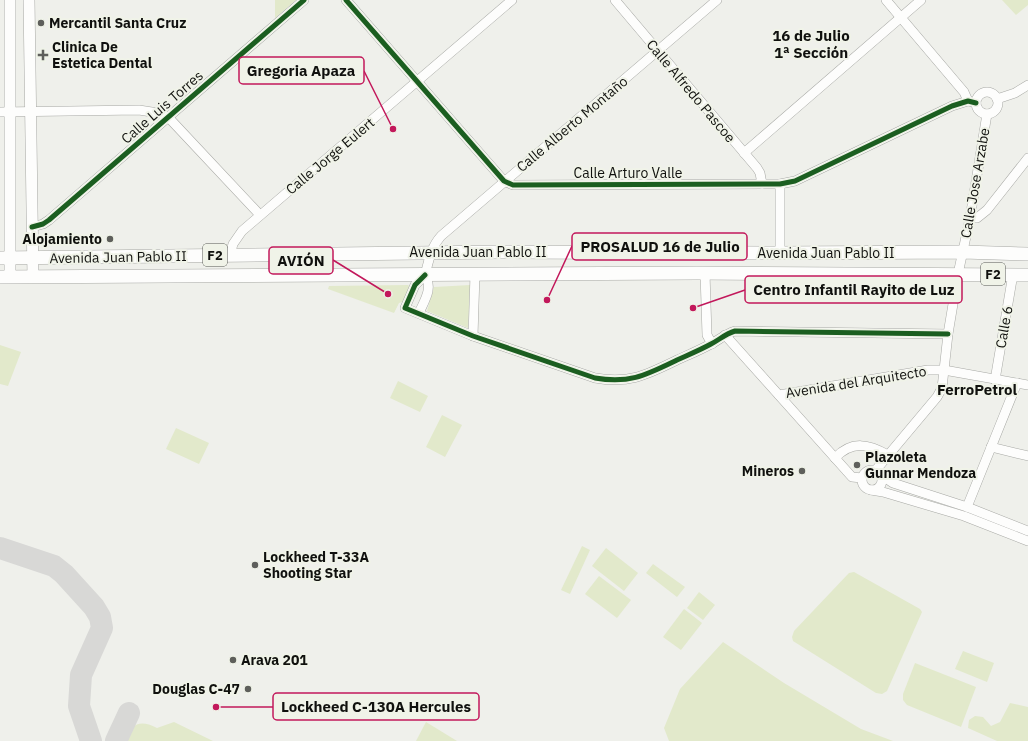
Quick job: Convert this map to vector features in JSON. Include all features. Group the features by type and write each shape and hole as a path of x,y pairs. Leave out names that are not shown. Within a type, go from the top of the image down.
{"highway":[{"name":"Avenida Juan Pablo II","path":"5,258 507,252 963,252 1028,254"},
{"name":"Avenida Juan Pablo II","path":"5,277 705,273 1028,275"}],"main road":[{"path":"5,277 5,112 10,0"},
{"path":"29,0 33,277"}],"street":[{"name":"Calle Luis Torres","path":"32,227 43,224 49,220 304,0"},
{"path":"346,0 504,182"},
{"name":"Calle Jorge Eulert","path":"230,255 230,250 236,237 260,214 512,0"},
{"name":"Calle Alfredo Pascoe","path":"615,0 657,52 760,173 762,184"},
{"name":"Calle Alberto Montaño","path":"425,275 430,253 441,236 717,0"},
{"path":"886,0 980,112 987,114 994,112 998,106 997,99 992,94 985,93 972,102"},
{"path":"744,153 921,0"},
{"path":"997,99 1015,93 1028,86"},
{"name":"Calle Arturo Valle","path":"504,182 520,186 780,184 795,181 952,106 972,102"},
{"path":"5,112 140,110 158,113 169,118 260,214"},
{"name":"Calle Jose Arzabe","path":"878,473 888,455 937,397 942,388 948,334 958,274 970,218 987,114"},
{"path":"970,218 977,218 987,210 1028,158"},
{"path":"780,184 780,253"},
{"path":"705,273 707,335 712,344"},
{"path":"473,336 475,274"},
{"name":"Calle 6","path":"995,380 1013,274"},
{"path":"419,313 428,291 429,284 425,275 415,285 405,308 473,336 595,378 612,380 635,378 647,374 712,344 724,334 735,331 948,334"},
{"path":"724,334 852,477 862,478"},
{"name":"Avenida del Arquitecto","path":"779,395 928,370 944,370 1028,385"},
{"path":"967,507 1017,383"},
{"path":"835,458 841,452 858,446 876,448 888,455"},
{"path":"991,446 1028,456"},
{"path":"1028,531 967,507 893,483 872,470 866,472 862,478 862,482 865,487 871,490 883,492 964,516 1028,541"},
{"path":"871,490 880,487 882,481 878,473"}],"green space":[{"path":"275,0 296,0 275,18"},
{"path":"1002,0 1028,0 1028,5 1016,15"},
{"path":"408,285 411,288 406,301 399,303 394,313 328,289 329,286"},
{"path":"470,285 468,328 427,311 434,287"},
{"path":"0,345 21,352 8,386 0,384"},
{"path":"398,381 428,396 420,412 390,398"},
{"path":"442,415 462,425 445,457 426,447"},
{"path":"176,428 209,443 199,464 166,449"},
{"path":"582,546 590,550 570,594 561,590"},
{"path":"606,548 638,573 624,591 592,566"},
{"path":"653,564 685,587 677,597 646,573"},
{"path":"854,572 920,609 922,612 887,691 882,694 876,693 793,641 792,637 794,631 849,573"},
{"path":"599,576 631,600 617,618 585,594"},
{"path":"699,592 715,605 703,620 687,608"},
{"path":"684,609 702,623 681,650 663,637"},
{"path":"723,642 784,683 861,729 893,741 669,741 664,728 680,689"},
{"path":"963,651 994,663 987,682 955,669"},
{"path":"915,663 976,687 961,727 907,705 903,700 903,694"},
{"path":"1010,703 1028,707 1028,741 997,741 968,728 969,720 975,716 983,717 991,726 1000,722"},
{"path":"174,722 213,741 124,741 133,727 137,725 145,724 157,728"},
{"path":"426,722 457,741 416,741"}],"taxiway":[{"path":"0,548 54,566 64,574 94,607 100,617 102,628 81,675 79,706 91,741"},
{"path":"116,741 129,713"}],"cycle path":[{"path":"32,227 43,224 49,220 304,0"},
{"path":"346,0 504,181 513,185 780,184 795,181 952,106 968,101 976,103"},
{"path":"425,275 415,285 405,308 473,336 595,378 607,380 628,379 647,374 703,348 735,331 948,334"}],"place":[{"name":"Mercantil Santa Cruz","path":"41,23"},
{"name":"Clinica De Estetica Dental","path":"43,55"},
{"name":"Gregoria Apaza","path":"393,129"},
{"name":"Alojamiento","path":"110,239"},
{"name":"AVIÓN","path":"388,294"},
{"name":"PROSALUD 16 de Julio","path":"547,300"},
{"name":"Centro Infantil Rayito de Luz","path":"693,308"},
{"name":"Plazoleta Gunnar Mendoza","path":"857,465"},
{"name":"Mineros","path":"802,471"},
{"name":"Lockheed T-33A Shooting Star","path":"255,565"},
{"name":"Arava 201","path":"233,660"},
{"name":"Douglas C-47","path":"248,689"},
{"name":"Lockheed C-130A Hercules","path":"216,707"}],"district":[{"name":"16 de Julio 1ª Sección","path":"811,44"},
{"name":"FerroPetrol","path":"977,389"}]}
